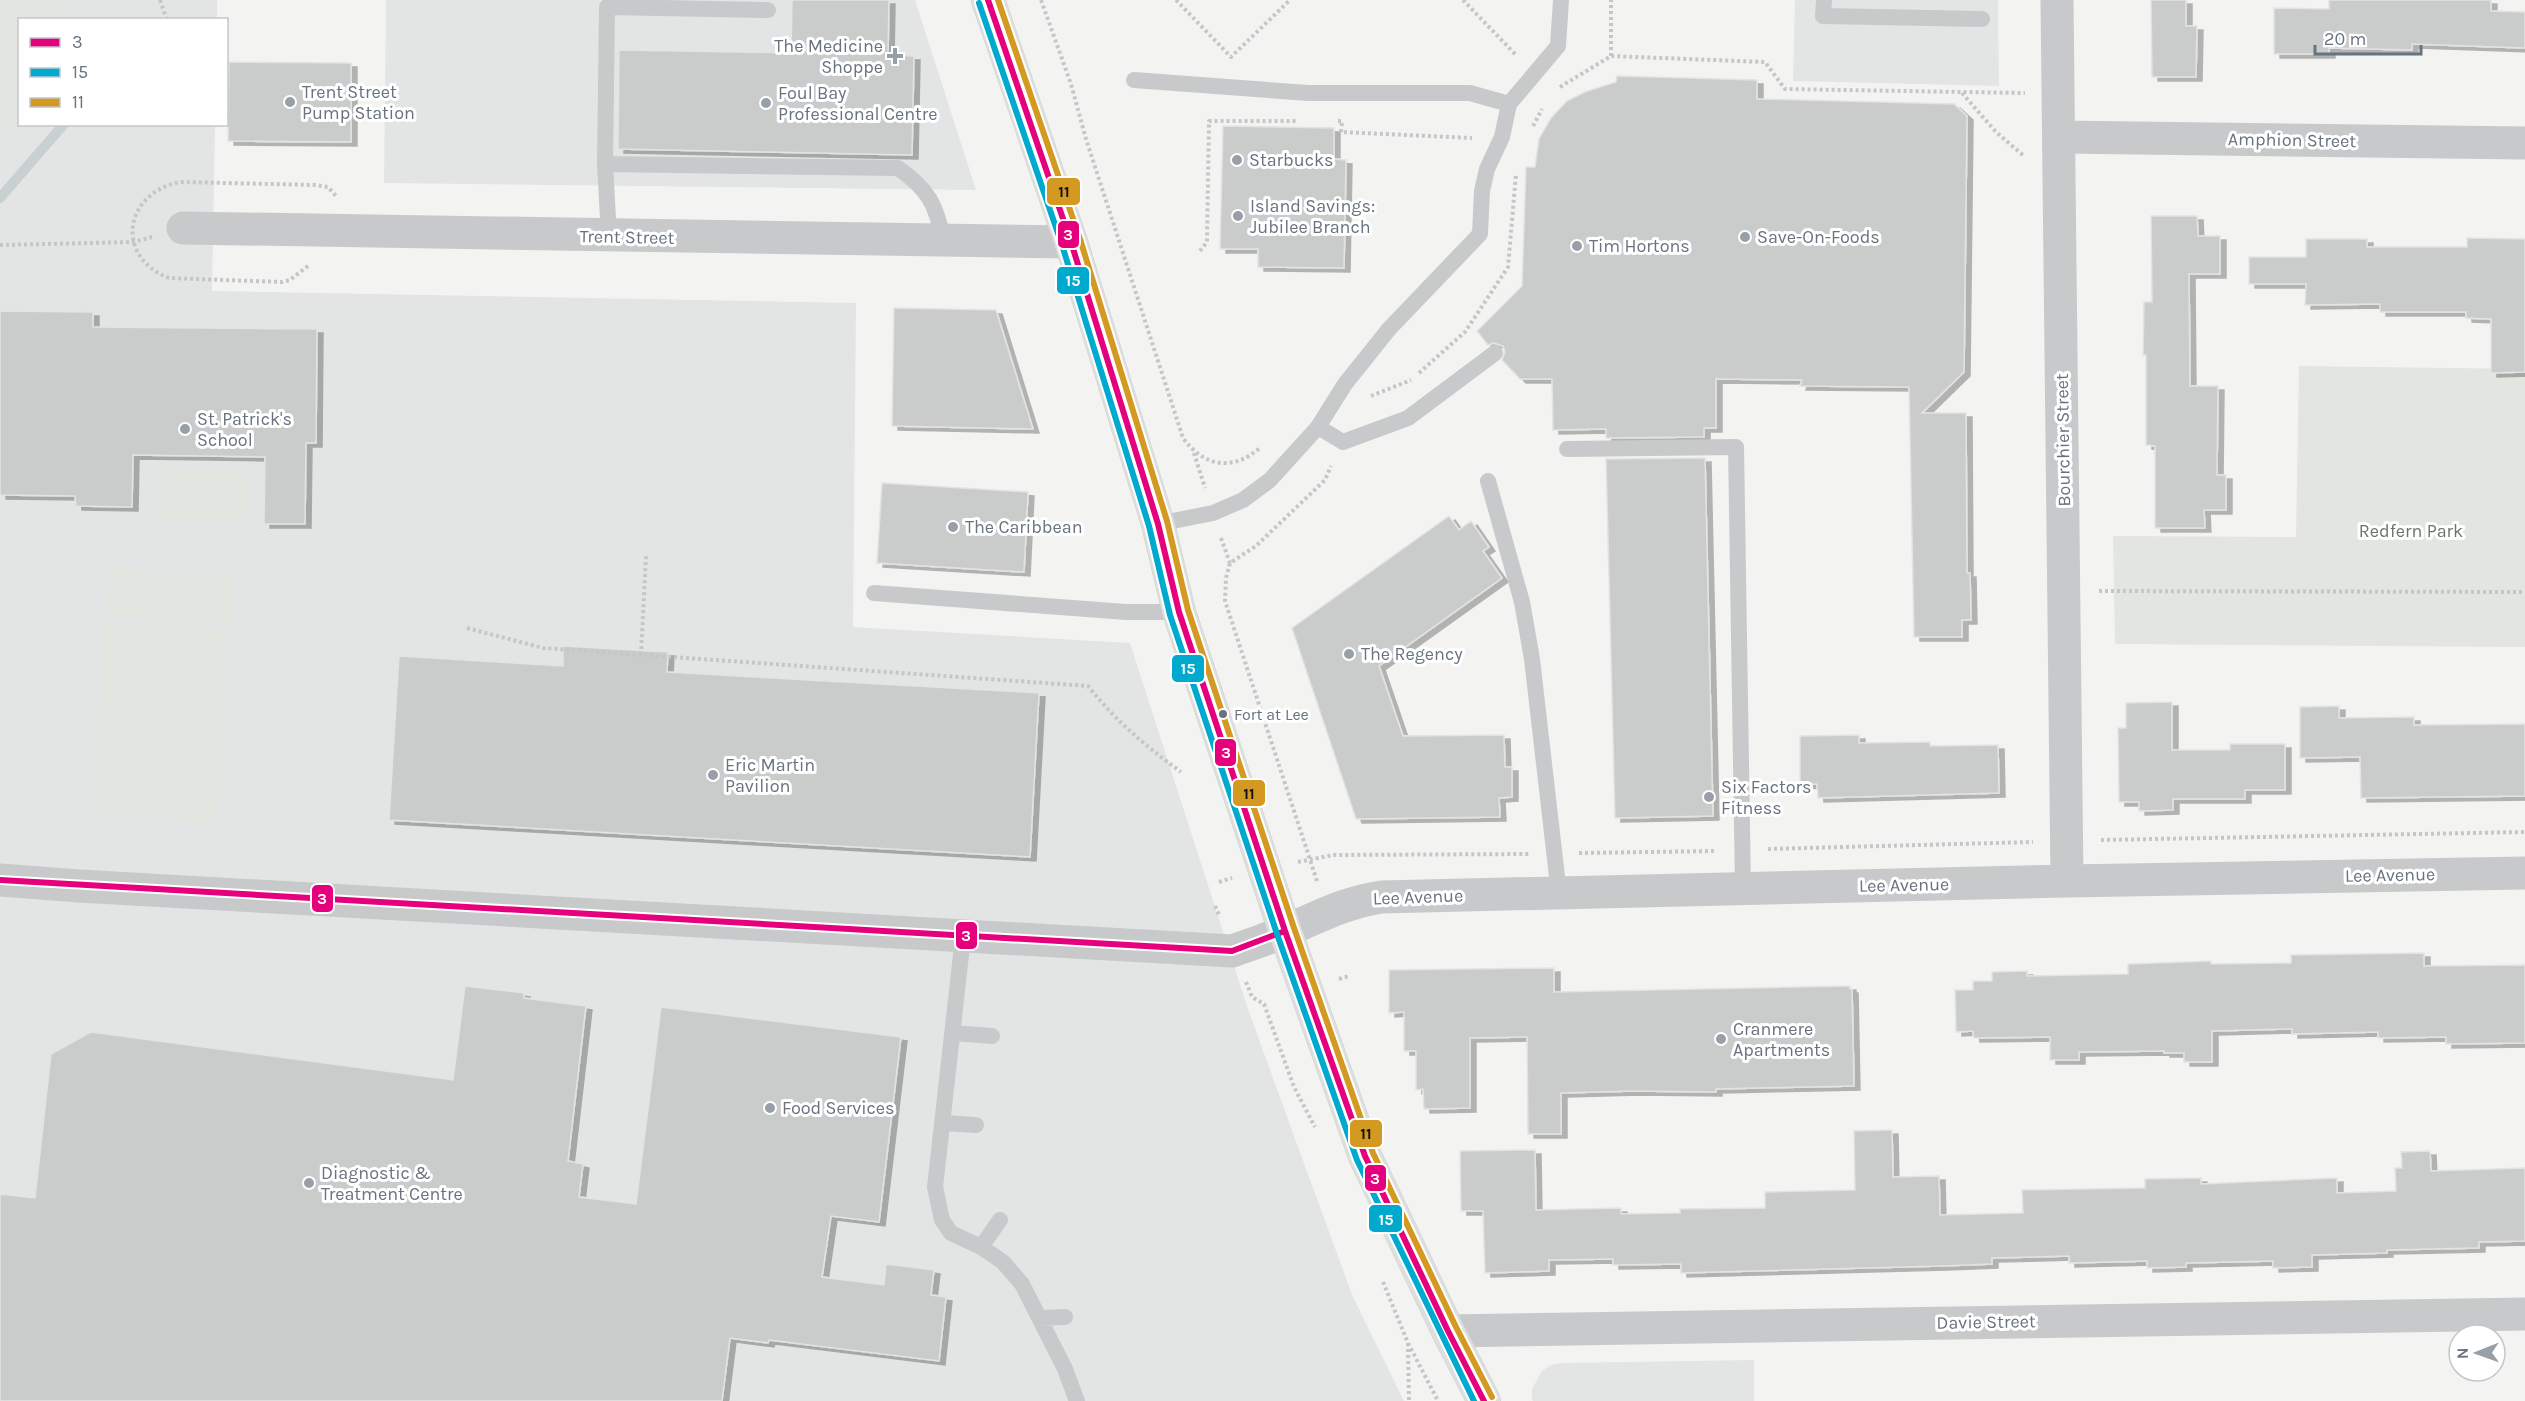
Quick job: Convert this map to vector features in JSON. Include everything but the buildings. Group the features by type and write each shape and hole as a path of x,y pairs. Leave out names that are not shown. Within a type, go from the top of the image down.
{"main road":[{"path":"988,0 1071,242 1158,524 1179,612 1285,931 1365,1156 1484,1401"}],"street":[{"name":"Bourchier Street","path":"2057,0 2061,187 2067,880"},
{"name":"Amphion Street","path":"2060,137 2525,143"},
{"name":"Trent Street","path":"183,228 609,237 1071,242"},
{"name":"Lee Avenue","path":"0,880 1232,951 1285,931 1329,910 1357,900 1381,897 2067,880 2525,873"},
{"name":"Davie Street","path":"1448,1331 2525,1314"}],"lane":[{"path":"1158,524 1213,513 1242,500 1270,480 1318,427 1345,384 1389,329 1480,234 1482,191 1487,168 1502,136 1509,104 1557,46 1561,0"},
{"path":"1824,0 1823,16 1982,19"},
{"path":"609,237 605,164 607,7 768,10"},
{"path":"1134,80 1308,93 1470,93 1509,104"},
{"path":"605,164 898,168 914,179 927,194 939,215 943,241"},
{"path":"1318,427 1343,442 1408,418 1495,353"},
{"path":"1568,448 1736,447 1743,889"},
{"path":"1488,481 1522,602 1532,659 1559,894"},
{"path":"874,593 1126,612 1179,612"},
{"path":"963,937 954,1034 935,1187 942,1220 951,1233 981,1247 1003,1262 1022,1284 1065,1369 1077,1401"},
{"path":"954,1034 992,1036"},
{"path":"943,1122 976,1125"},
{"path":"981,1247 1000,1220"},
{"path":"1040,1318 1065,1317"}],"path":[{"path":"160,0 166,18"},
{"path":"1041,0 1071,84 1086,139 1183,438 1194,453 1213,462 1231,464 1254,453 1262,446"},
{"path":"1176,0 1231,57 1290,0"},
{"path":"1463,0 1552,92"},
{"path":"1611,0 1611,56"},
{"path":"1345,384 1365,398 1413,379 1466,332 1508,267 1518,153 1552,92 1611,56 1765,62 1785,88 2059,94"},
{"path":"1962,92 1996,132 2061,187"},
{"path":"1200,251 1208,242 1209,121 1309,121"},
{"path":"1331,121 1342,121 1341,132 1467,139 1502,136 1518,153"},
{"path":"0,245 134,242"},
{"path":"1343,442 1324,480 1256,546 1230,563 1226,578 1225,601 1309,859 1333,855 1554,854 2525,832"},
{"path":"640,655 646,556"},
{"path":"2065,591 2525,592"},
{"path":"467,628 543,648 1088,686 1111,715 1135,738 1181,772"},
{"path":"1408,1343 1409,1401"}],"shaded area":[{"path":"0,0 217,0 217,18 18,18 18,126 215,126 212,291 856,303 853,627 1130,643 1248,1009 1353,1297 1404,1401 0,1401"},
{"path":"386,0 915,0 976,190 384,183"},
{"path":"1795,0 1998,0 1999,86 1793,81"},
{"path":"1754,1360 1754,1401 1533,1401 1532,1399 1532,1389 1542,1371 1551,1365 1562,1363"}],"green space":[{"path":"0,0 69,0 67,18 18,18 18,110 0,131"},
{"name":"Redfern Park","path":"2299,366 2525,369 2525,647 2115,644 2113,536 2296,537"},
{"path":"163,470 249,471 248,521 162,520"},
{"path":"108,568 233,576 230,623 105,616"},
{"path":"105,622 229,630 217,823 93,816"}],"waterway":[{"path":"0,198 62,126"}],"transit line":[{"name":"3","path":"988,0 1071,242 1158,524 1179,612 1285,931 1365,1156 1484,1401"},
{"name":"11","path":"998,0 1080,239 1167,521 1188,610 1294,928 1373,1153 1492,1397"},
{"name":"15","path":"979,3 1062,245 1149,526 1170,615 1277,934 1357,1160 1474,1401"},
{"name":"3","path":"0,880 1232,951 1285,931"}],"place":[{"name":"The Medicine Shoppe","path":"895,56"},
{"name":"Trent Street Pump Station","path":"290,102"},
{"name":"Foul Bay Professional Centre","path":"766,103"},
{"name":"Starbucks","path":"1237,160"},
{"name":"Island Savings: Jubilee Branch","path":"1238,216"},
{"name":"Save-On-Foods","path":"1745,237"},
{"name":"Tim Hortons","path":"1577,246"},
{"name":"St. Patrick's School","path":"185,429"},
{"name":"The Caribbean","path":"953,527"},
{"name":"The Regency","path":"1349,654"},
{"name":"Fort at Lee","path":"1223,714"},
{"name":"Eric Martin Pavilion","path":"713,775"},
{"name":"Six Factors Fitness","path":"1709,797"},
{"name":"Cranmere Apartments","path":"1721,1039"},
{"name":"Food Services","path":"770,1108"},
{"name":"Diagnostic & Treatment Centre","path":"309,1183"}]}
